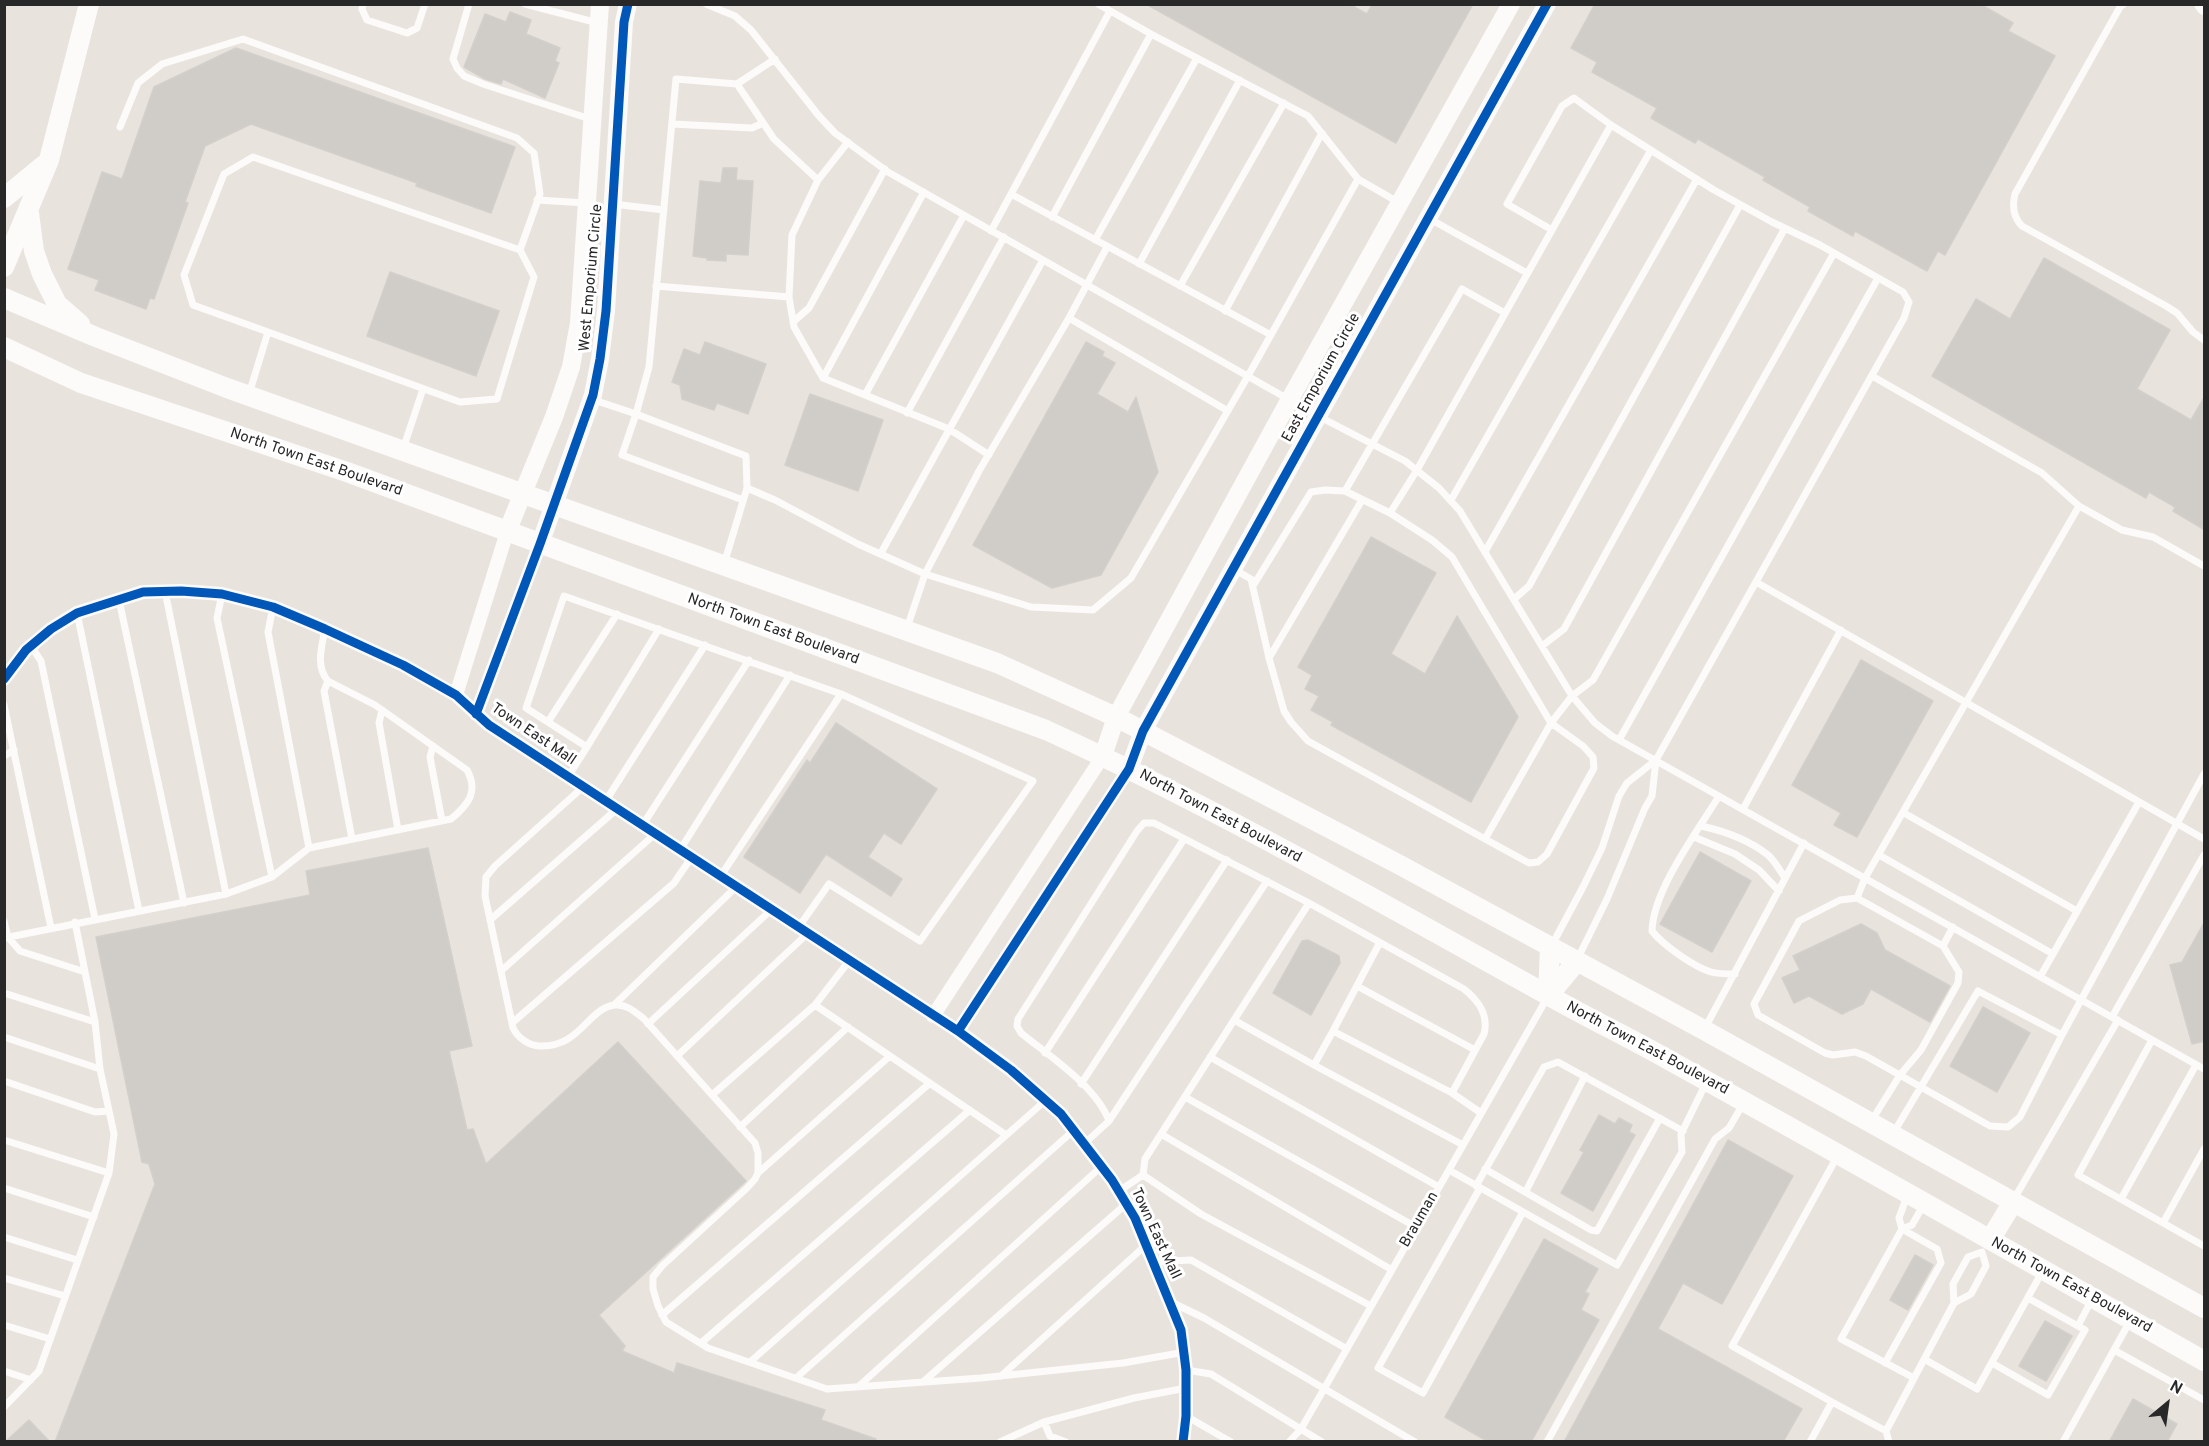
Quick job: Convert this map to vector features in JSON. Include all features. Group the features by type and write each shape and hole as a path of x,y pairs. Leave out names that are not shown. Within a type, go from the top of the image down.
{"main road":[{"path":"4,267 49,160 89,4"},
{"path":"4,198 49,160"},
{"path":"28,209 34,251 42,274 57,304 96,337"},
{"path":"4,298 96,337 249,396 997,663 1116,717 1577,961 2205,1308"},
{"name":"North Town East Boulevard","path":"4,347 81,382 347,472 1046,730 1103,756 1378,900 1916,1198 1986,1246 2043,1271 2205,1361"},
{"path":"1548,996 1550,947"},
{"path":"1548,996 1577,961"},
{"path":"1986,1246 2013,1202"}],"street":[{"name":"West Emporium Circle","path":"507,532 554,417 571,367 579,323 600,4"},
{"name":"West Emporium Circle","path":"540,544 591,399 600,359 606,311 627,4"},
{"name":"East Emporium Circle","path":"1103,756 1116,717 1290,399 1511,4"},
{"name":"East Emporium Circle","path":"1129,768 1143,731 1547,4"},
{"path":"2201,4 2205,8"},
{"path":"586,203 613,204"},
{"path":"1400,203 1428,218"},
{"path":"1290,399 1318,416"},
{"path":"456,695 507,532"},
{"path":"476,714 540,544"},
{"name":"Town East Mall","path":"4,679 31,646 51,629 77,613 119,598 143,592 165,591 222,594 273,608 326,628 403,665 456,695 489,725 958,1031 1011,1070 1046,1100 1085,1143 1119,1191 1146,1245 1181,1330 1186,1370 1186,1416 1183,1442"},
{"path":"933,1016 1103,756"},
{"path":"958,1031 1129,768"}],"lane":[{"path":"363,4 362,9 367,20 407,33 417,28 425,4"},
{"path":"469,4 453,59 457,68 464,75 483,84 592,119"},
{"path":"525,4 598,24"},
{"path":"706,4 735,16 751,30 835,133 885,169 1290,399"},
{"path":"1098,4 1308,116 1358,178 1400,203"},
{"path":"2120,5 2015,194 2013,202 2015,215 2022,226 2170,309 2180,316 2193,332 2205,340"},
{"path":"992,231 1110,11"},
{"path":"1052,217 1151,34"},
{"path":"120,127 138,83 162,64 243,39 518,138 534,153 540,194 520,250"},
{"path":"1095,240 1197,58"},
{"path":"743,500 622,455 649,367 676,79 737,84 775,59"},
{"path":"1139,264 1240,80"},
{"path":"737,84 774,139 818,180"},
{"path":"1550,947 1602,848 1619,796 1627,783 1656,760 1872,376 1904,318 1909,302 1903,292 1834,253 1740,205 1611,125 1574,98 1562,106 1507,204 1552,230"},
{"path":"1180,286 1284,104"},
{"path":"672,124 752,128 764,123"},
{"path":"1390,513 1417,470 1611,125"},
{"path":"1225,311 1322,133"},
{"path":"848,142 818,180 792,235 789,297 794,327 823,378 949,429 988,455"},
{"path":"1450,500 1651,150"},
{"path":"253,158 520,250 534,278 497,399 460,402 268,332 194,305 184,275 224,174 253,158"},
{"path":"793,322 809,308 885,169"},
{"path":"747,488 775,500 858,544 925,574 1031,607 1093,610 1131,578 1248,376 1358,178"},
{"path":"1486,550 1697,179"},
{"path":"823,378 924,192"},
{"path":"1011,194 1271,335"},
{"path":"537,200 586,203"},
{"path":"613,204 664,210"},
{"path":"1514,599 1529,586 1740,205"},
{"path":"865,395 964,215"},
{"path":"1428,218 1527,273"},
{"path":"1542,645 1564,629 1785,228"},
{"path":"907,413 1004,237"},
{"path":"906,631 925,574 988,455 1069,318 1107,247"},
{"path":"1485,839 1551,723 1572,696 1593,680 1834,253"},
{"path":"882,553 1043,260"},
{"path":"1619,740 1878,278"},
{"path":"657,286 789,297"},
{"path":"1345,491 1461,289 1505,313"},
{"path":"1069,318 1228,411"},
{"path":"249,396 268,332"},
{"path":"1872,376 2042,473 2079,506 2122,530 2153,537 2205,566"},
{"path":"403,451 423,389"},
{"path":"591,399 746,456 747,488 724,564"},
{"path":"1318,416 1372,443 1417,470 1439,488 1460,510 1572,696 1594,723 1619,740 2205,1069"},
{"path":"1233,568 1251,579 1284,711 1308,741 1529,863 1538,862 1547,854 1594,768 1593,757 1551,723 1452,557 1432,540 1390,513 1345,491 1311,492 1253,586"},
{"path":"1269,658 1362,500"},
{"path":"1857,898 1865,878 2079,506"},
{"path":"1756,582 2205,839"},
{"path":"165,591 226,894"},
{"path":"222,594 217,618 272,877"},
{"path":"587,747 526,708 564,596 841,694 1033,781 920,941 830,884 803,931 677,1056"},
{"path":"119,598 184,903"},
{"path":"273,608 268,632 309,848"},
{"path":"77,613 139,911"},
{"path":"548,722 616,614"},
{"path":"6,937 226,894 272,877 309,848 451,819 464,809 472,794 473,781 467,770 382,710 328,681 324,676 319,658 326,628"},
{"path":"568,777 659,629"},
{"path":"1743,809 1841,630"},
{"path":"490,920 611,805 705,645"},
{"path":"31,646 41,661 95,919"},
{"path":"642,826 750,660"},
{"path":"512,1023 674,883 686,854 790,675"},
{"path":"328,681 324,692 352,839"},
{"path":"720,877 841,694"},
{"path":"4,705 51,928"},
{"path":"382,710 379,723 398,830"},
{"path":"433,746 430,757 442,821"},
{"path":"4,756 14,750"},
{"path":"1577,961 1652,796 1656,760"},
{"path":"1870,1122 1900,1075 1921,1050 1958,983 1959,972 1942,946 1857,898 1840,900 1799,921 1754,1004 1758,1015 1825,1053 1833,1055 1855,1052 1866,1056 1900,1075 1990,1126 2008,1127 2020,1117 2062,1035 2205,774"},
{"path":"583,787 495,866 486,877 485,896 512,1023 517,1036 532,1045 549,1046 569,1040 599,1013 615,1005 736,887"},
{"path":"1719,796 1660,893 1652,917 1652,932 1658,940 1702,969 1714,973 1735,974"},
{"path":"2040,977 2139,801"},
{"path":"1904,813 2077,911"},
{"path":"1109,1121 1090,1092 1021,1033 1017,1026 1018,1019 1144,823 1154,823 1227,860 1309,903 1474,996 1487,1023 1484,1034 1452,1093"},
{"path":"1701,826 1720,830 1770,856 1785,878"},
{"path":"501,971 655,834"},
{"path":"1694,837 1735,854 1759,870 1779,891"},
{"path":"1045,1053 1184,839"},
{"path":"1704,1030 1804,843"},
{"path":"1879,855 2053,954"},
{"path":"2013,1202 2205,855"},
{"path":"1081,1083 1227,860"},
{"path":"1085,1143 1109,1121 1267,881"},
{"path":"1143,1176 1145,1159 1309,903"},
{"path":"648,1024 771,910"},
{"path":"4,921 6,937 20,951 85,972"},
{"path":"4,1407 39,1371 109,1173 114,1134 100,1069 95,1022 75,922"},
{"path":"1942,946 1953,927"},
{"path":"1314,1065 1379,944"},
{"path":"712,1095 815,1005 849,961"},
{"path":"1357,986 1475,1050"},
{"path":"1892,1134 1978,991 2062,1035"},
{"path":"4,993 95,1022"},
{"name":"Brauman","path":"1289,1442 1301,1429 1548,996"},
{"path":"615,1005 630,1008 648,1024 755,1143 758,1153 758,1173"},
{"path":"815,1005 1006,1135"},
{"path":"1234,1020 1463,1145"},
{"path":"740,1127 848,1027"},
{"path":"1333,1031 1452,1093 1481,1113"},
{"path":"4,1037 100,1069"},
{"path":"2152,1040 2078,1175 2205,1246"},
{"path":"890,1056 758,1173 747,1188 662,1266 653,1277 653,1289 666,1322 701,1343 827,1389 1001,1376 1123,1363 1185,1352"},
{"path":"1210,1058 1439,1187"},
{"path":"1523,1212 1423,1393 1378,1368 1478,1187 1485,1169 1544,1067 1558,1062 1683,1131"},
{"path":"2121,1199 2196,1065"},
{"path":"1526,1191 1585,1076"},
{"path":"4,1081 95,1112 109,1111"},
{"path":"1449,1170 1617,1265 1682,1152 1683,1131 1707,1081"},
{"path":"662,1315 930,1083"},
{"path":"1185,1097 1416,1227"},
{"path":"750,1362 1046,1100"},
{"path":"1547,1442 1714,1139 1729,1128 1744,1102"},
{"path":"701,1343 970,1110"},
{"path":"1485,1169 1591,1230 1597,1231 1660,1118"},
{"path":"796,1378 1074,1130"},
{"path":"1161,1134 1392,1270"},
{"path":"4,1140 109,1173"},
{"path":"2163,1223 2205,1149"},
{"path":"1839,1155 1732,1346 1886,1431"},
{"path":"859,1386 1102,1166"},
{"path":"1119,1191 1143,1176"},
{"path":"1143,1176 1201,1214 1371,1306"},
{"path":"4,1188 94,1217"},
{"path":"1885,1363 1941,1263 1937,1249 1902,1229 1899,1218 1916,1198"},
{"path":"1914,1378 1841,1339 1902,1229 1911,1225 1916,1198"},
{"path":"923,1382 1126,1203"},
{"path":"4,1237 77,1260"},
{"path":"1001,1376 1146,1245"},
{"path":"1954,1303 1971,1294 1986,1266 1986,1246"},
{"path":"1889,1442 1886,1431 1954,1303 1953,1284 1968,1257 1986,1246"},
{"path":"1153,1262 1191,1260 1347,1349"},
{"path":"1924,1359 1977,1389 2043,1271"},
{"path":"4,1278 65,1296"},
{"path":"2078,1326 2093,1298"},
{"path":"1992,1363 2048,1395 2085,1330 2028,1299"},
{"path":"1169,1301 1204,1318 1415,1442"},
{"path":"2063,1442 2131,1320"},
{"path":"4,1325 50,1340"},
{"path":"2114,1350 2205,1400"},
{"path":"1186,1370 1211,1374 1322,1442"},
{"path":"4,1371 31,1380"},
{"path":"1000,1442 1044,1422 1134,1398 1186,1388"},
{"path":"1810,1442 1832,1402"},
{"path":"1186,1416 1231,1442"},
{"path":"1044,1422 1050,1436 1066,1442"}],"building":[{"path":"1146,4 1349,4 1367,14 1372,4 1473,4 1396,143"},
{"path":"1595,4 1980,4 2013,23 2008,31 2055,56 1945,255 1938,251 1927,271 1855,231 1853,236 1808,211 1810,207 1763,180 1765,177 1698,139 1695,143 1651,118 1657,108 1592,72 1597,62 1571,48"},
{"path":"510,12 531,20 526,34 560,48 555,61 559,63 545,98 503,79 501,84 485,79 464,67 485,14 506,22"},
{"path":"236,48 515,147 491,213 416,186 417,183 251,124 205,146 185,202 188,203 154,299 150,298 146,309 95,290 99,280 68,269 102,172 122,179 154,87"},
{"path":"723,168 737,168 736,180 753,181 748,255 726,254 726,261 707,260 707,258 693,256 700,181 721,183"},
{"path":"2044,258 2170,330 2137,389 2191,420 2205,396 2205,530 2173,511 2175,507 2149,492 2146,498 1932,376 1976,299 2010,319"},
{"path":"390,272 499,311 476,376 367,336"},
{"path":"705,342 766,364 748,414 717,403 714,410 682,399 680,385 672,382 684,349 700,355"},
{"path":"1086,342 1104,352 1102,356 1115,363 1097,394 1128,412 1136,397 1158,472 1101,575 1052,588 973,545"},
{"path":"810,394 883,420 858,491 785,465"},
{"path":"1371,537 1436,573 1391,654 1425,674 1457,616 1518,717 1471,802 1331,725 1333,722 1311,710 1319,696 1305,689 1312,675 1298,667"},
{"path":"1861,660 1933,701 1857,837 1834,825 1841,813 1792,785"},
{"path":"836,723 937,789 901,844 884,833 868,857 902,879 891,896 826,854 800,893 744,857 807,760 810,763"},
{"path":"428,848 472,1046 449,1051 467,1130 473,1129 486,1164 618,1042 746,1181 599,1315 625,1346 622,1351 674,1373 677,1363 825,1410 821,1420 876,1439 875,1442 55,1442 155,1184 149,1164 142,1162 96,937 310,895 306,871"},
{"path":"1700,852 1751,881 1712,952 1660,924"},
{"path":"2205,921 2205,1041 2192,1044 2170,965 2182,962"},
{"path":"1861,924 1877,933 1885,950 1950,986 1930,1022 1871,989 1863,1004 1842,1014 1809,996 1794,1003 1782,978 1800,970 1793,956"},
{"path":"1308,940 1339,956 1340,963 1311,1015 1273,993 1302,941"},
{"path":"1983,1007 2030,1033 1997,1092 1950,1066"},
{"path":"1599,1115 1615,1124 1619,1118 1632,1125 1629,1132 1635,1135 1593,1211 1561,1193 1584,1152 1580,1150"},
{"path":"1728,1140 1793,1176 1722,1304 1683,1283 1658,1329 1802,1409 1783,1442 1564,1442"},
{"path":"1544,1239 1598,1269 1585,1292 1589,1294 1581,1310 1599,1320 1531,1442 1489,1442 1445,1417"},
{"path":"1915,1255 1933,1265 1908,1310 1890,1300"},
{"path":"2045,1321 2072,1336 2046,1381 2019,1366"},
{"path":"2133,1399 2177,1424 2167,1442 2109,1442"},
{"path":"29,1420 50,1442 5,1442"}],"cycle path":[{"path":"476,714 593,395 606,311 624,22 628,4"},
{"path":"958,1031 1129,769 1143,731 1547,4"},
{"path":"4,679 26,650 51,629 77,613 143,592 181,591 222,594 273,607 403,665 456,695 489,725 958,1031 1011,1070 1061,1114 1112,1180 1135,1218 1181,1330 1186,1370 1186,1416 1183,1442"}]}
